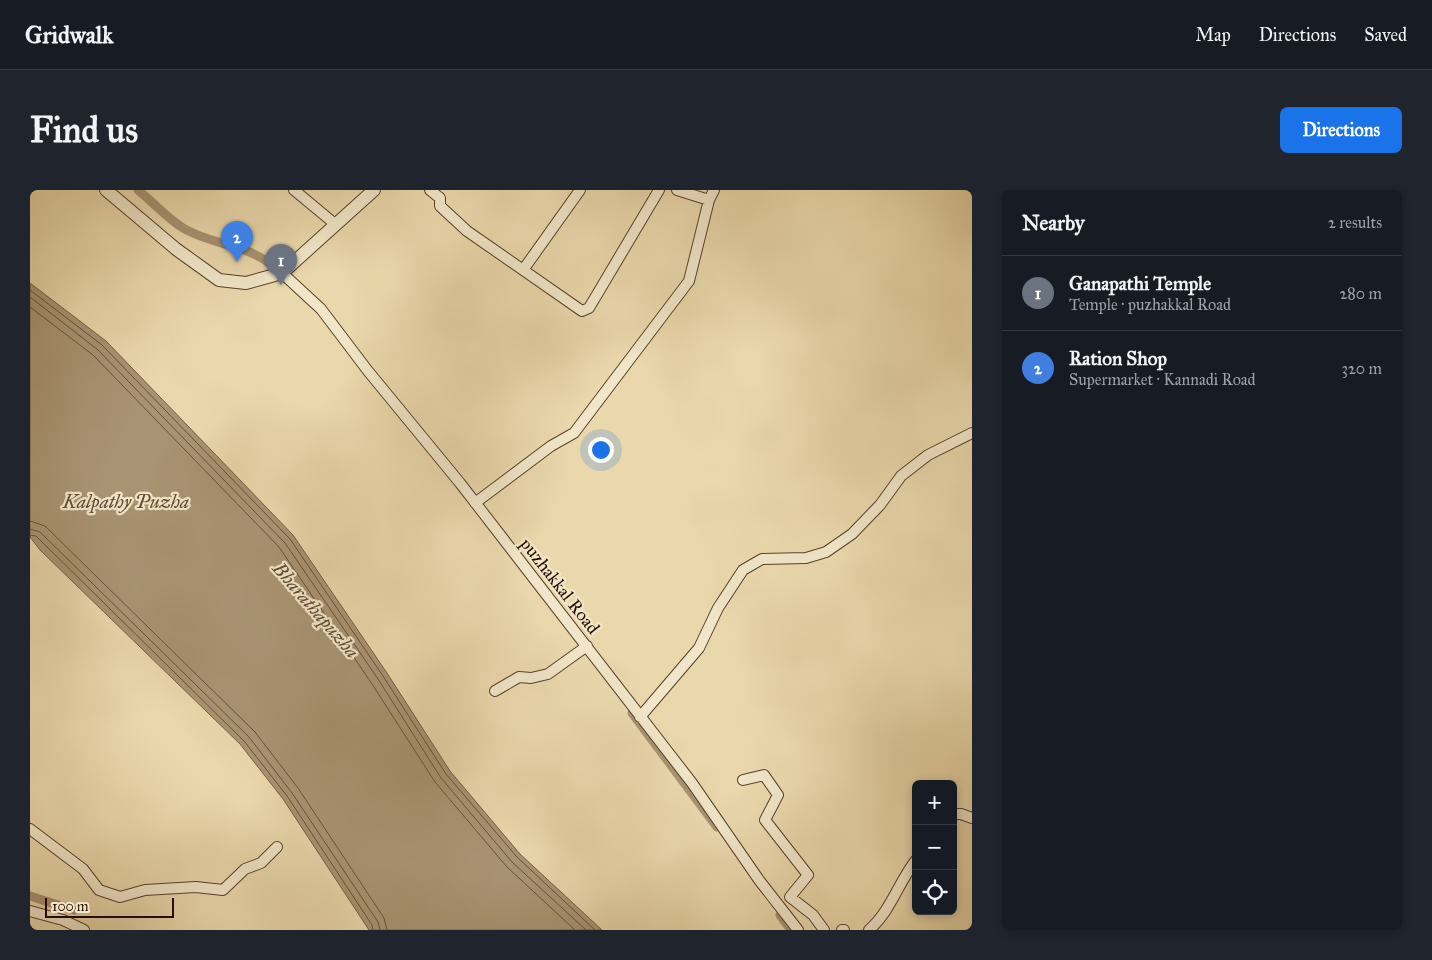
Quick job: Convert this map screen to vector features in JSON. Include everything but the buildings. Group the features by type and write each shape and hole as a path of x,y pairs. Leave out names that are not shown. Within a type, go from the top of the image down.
{"street":[{"path":"106,190 162,238 219,280 246,283 282,273 374,190"},
{"path":"294,190 335,224"},
{"path":"430,190 440,198 440,206 467,230 582,311 589,308 659,190"},
{"path":"523,270 580,190"},
{"path":"678,190 709,200"},
{"path":"475,503 551,446 574,433 689,281 709,200 714,190"},
{"name":"puzhakkal Road","path":"282,273 321,309 368,371 475,503 692,783 759,880 798,930"},
{"path":"640,717 699,648 718,608 743,570 762,559 806,558 826,552 852,534 880,505 901,476 928,455 972,433"},
{"path":"495,691 519,677 531,678 548,674 587,646"},
{"path":"744,780 764,775 778,795 765,820 808,875 790,897 813,915 824,930"},
{"path":"957,814 972,818"},
{"path":"30,829 83,869 99,890 120,897 145,890 196,888 223,890 245,869 261,863 277,847"},
{"path":"869,930 883,918 912,865"},
{"path":"30,911 63,920 84,930"}],"water":[{"name":"Kalpathy Puzha","path":"30,283 106,341 293,535 387,673 450,771 520,854 602,930 369,930 283,799 240,744 40,550 30,537"}],"waterway":[{"path":"138,190 171,220 183,228 204,238 249,252 269,263"},
{"path":"632,713 717,827"},
{"path":"30,896 74,910"},
{"path":"780,915 791,930"}],"place":[{"name":"Ration Shop","path":"237,262"},
{"name":"Ganapathi Temple","path":"281,285"}],"water label":[{"name":"Bharathapuzha","path":"316,610"}]}
